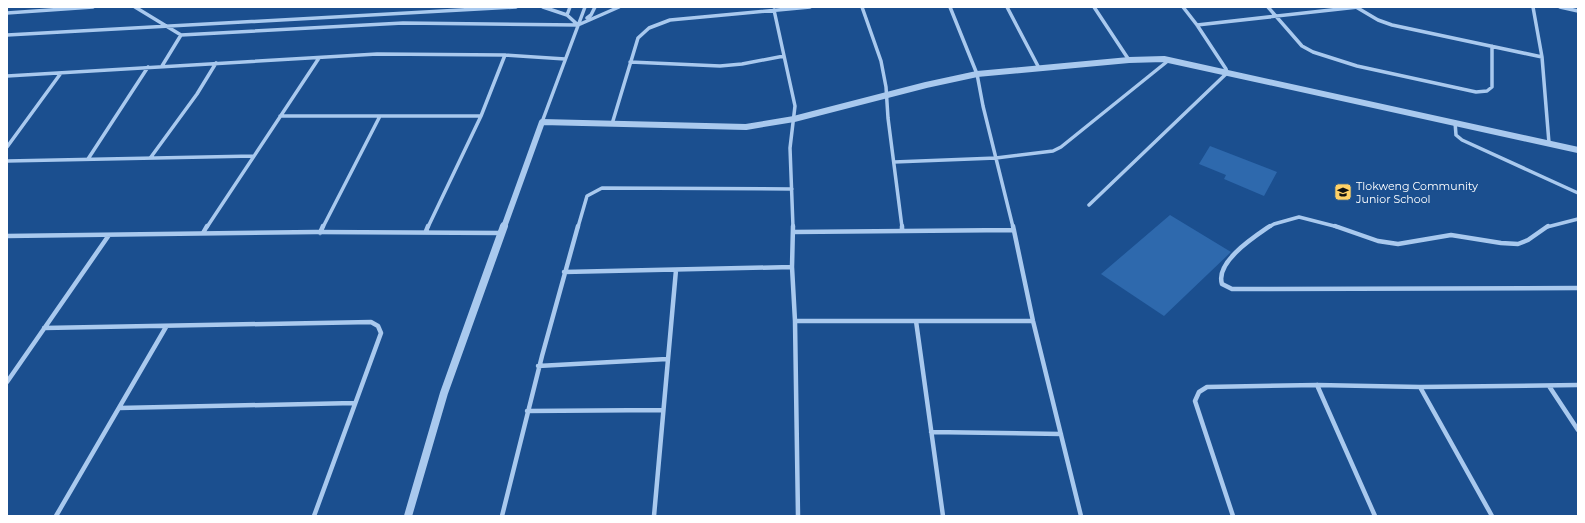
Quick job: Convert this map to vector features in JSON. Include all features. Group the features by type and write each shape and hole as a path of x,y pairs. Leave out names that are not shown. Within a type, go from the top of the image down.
{"street":[{"path":"7,14 94,7"},
{"path":"134,7 181,35 403,23 579,24 619,7"},
{"path":"7,35 516,7"},
{"path":"543,7 567,14 579,24"},
{"path":"567,14 570,7"},
{"path":"408,516 444,393 585,7"},
{"path":"579,24 591,15 595,7"},
{"path":"612,124 638,38 649,28 670,20 810,7"},
{"path":"862,7 881,61 887,94 902,230"},
{"path":"950,7 977,74 983,106 1014,230 1033,321 1081,516"},
{"path":"1007,7 1039,68"},
{"path":"1094,7 1130,60"},
{"path":"1183,7 1197,25 1227,72"},
{"path":"1268,7 1302,46 1317,54 1357,66 1476,92 1487,91 1492,87 1492,46"},
{"path":"1356,7 1378,20 1392,25 1542,57"},
{"path":"1197,25 1360,7"},
{"path":"1533,7 1542,57 1550,144"},
{"path":"1560,7 1578,11"},
{"path":"774,10 795,106 794,119 791,129 790,148 798,516"},
{"path":"162,66 181,35"},
{"path":"7,76 377,54 504,55 565,59"},
{"path":"426,231 480,116 504,55"},
{"path":"630,62 720,66 742,64 784,56"},
{"path":"203,233 318,58"},
{"path":"542,122 746,128 794,119 887,94 977,74 1130,60 1170,60 1578,150"},
{"path":"894,162 996,158 1048,152 1061,147 1170,60"},
{"path":"151,157 197,94 216,63"},
{"path":"88,159 148,67"},
{"path":"1089,205 1171,128 1227,72"},
{"path":"7,147 61,73"},
{"path":"280,116 480,116"},
{"path":"320,232 380,116"},
{"path":"1455,122 1456,135 1462,140 1578,193"},
{"path":"7,161 254,156"},
{"path":"502,516 538,366 587,196 598,189 792,189"},
{"path":"1578,220 1549,226 1528,240 1518,244 1501,243 1451,235 1398,244 1378,241 1348,230 1299,217 1274,224 1255,236 1231,257 1223,269 1220,278 1222,284 1232,289 1578,288"},
{"path":"793,232 1014,230"},
{"path":"7,236 426,231 502,233"},
{"path":"7,382 109,235"},
{"path":"564,272 792,267"},
{"path":"654,516 676,270"},
{"path":"794,321 1033,321"},
{"path":"916,321 943,516"},
{"path":"44,328 166,327 363,322 378,326 381,333 354,403 314,516"},
{"path":"56,516 166,327"},
{"path":"538,366 667,359"},
{"path":"1317,385 1375,516"},
{"path":"1233,516 1195,401 1196,396 1201,389 1207,387 1317,385 1578,385"},
{"path":"1420,386 1492,516"},
{"path":"1549,386 1578,430"},
{"path":"119,408 354,403"},
{"path":"527,411 663,410"},
{"path":"931,432 1061,434"}],"shaded area":[{"path":"1210,146 1277,172 1264,196 1224,179 1226,175 1199,164"},
{"path":"1170,215 1231,252 1164,316 1101,274"}],"place":[{"name":"Tlokweng Community Junior School","path":"1343,192"}]}
